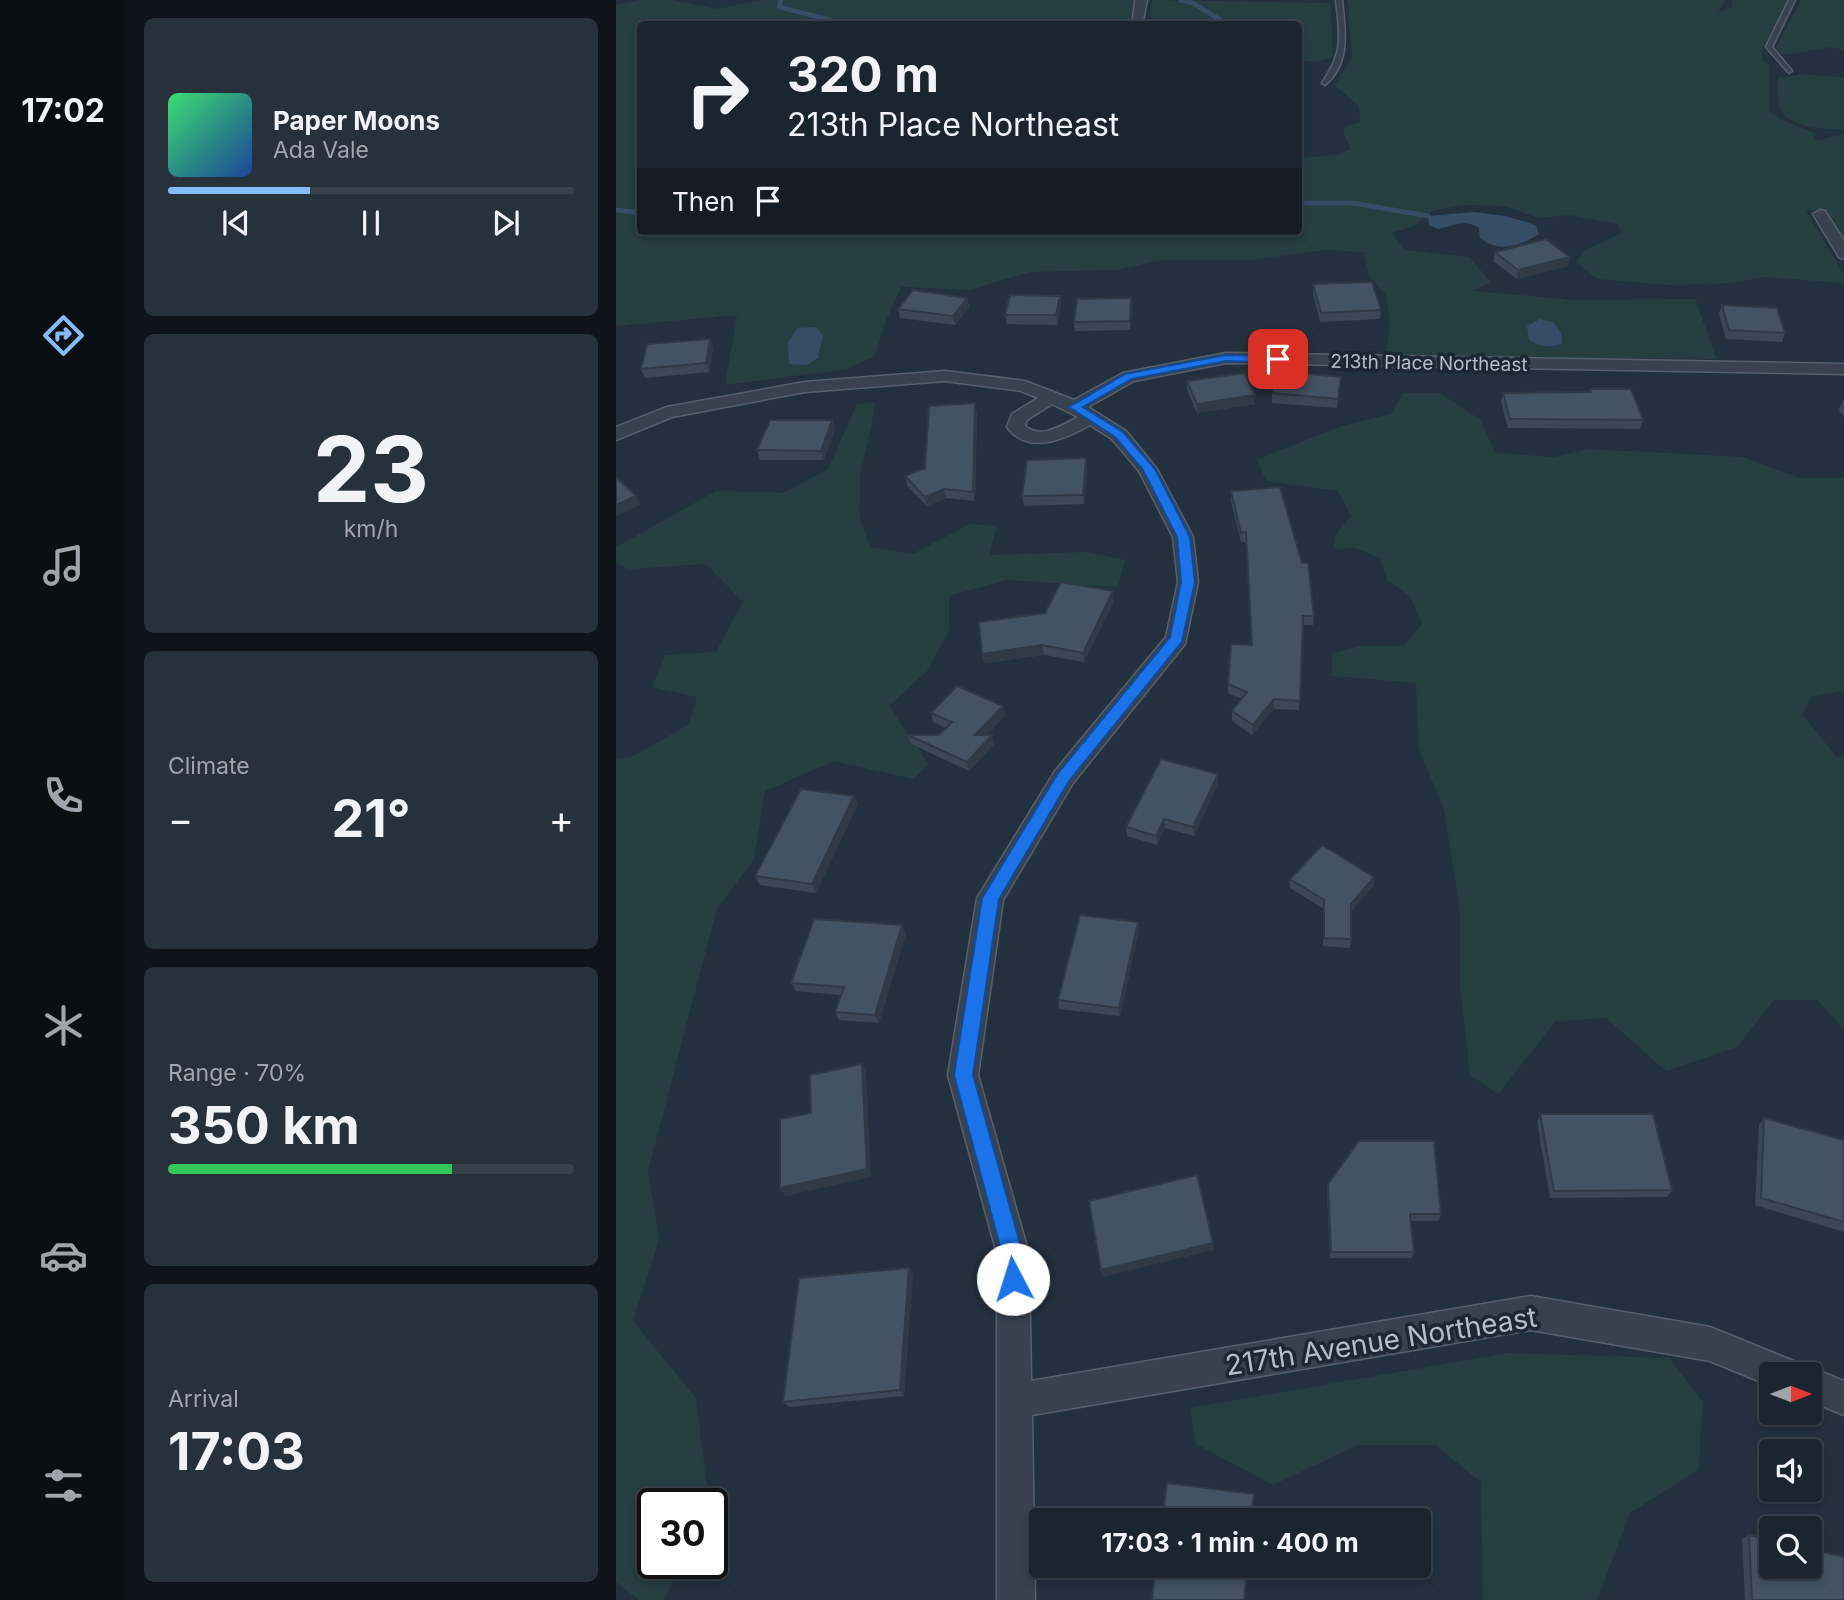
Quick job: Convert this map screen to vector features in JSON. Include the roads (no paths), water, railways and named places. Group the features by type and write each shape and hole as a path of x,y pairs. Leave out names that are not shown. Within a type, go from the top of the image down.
{"street":[{"path":"1139,19 1141,0"},
{"path":"1820,214 1844,254"},
{"name":"213th Place Northeast","path":"1072,407 1129,377 1226,358 1844,369"},
{"path":"616,434 667,412 805,387 946,376 1025,386 1072,407 1119,435 1148,469 1183,537 1188,582 1177,639 1064,777 990,898 963,1075 1013,1254 1016,1600"},
{"name":"217th Avenue Northeast","path":"1014,1401 1531,1312 1710,1344 1759,1364"},
{"path":"1822,1389 1844,1398"}],"lane":[{"path":"1325,83 1339,65 1343,54 1339,0"},
{"path":"1789,71 1769,47 1792,0"}],"water":[{"path":"1474,212 1505,216 1536,225 1539,234 1517,245 1502,247 1494,246 1480,238 1479,228 1474,225 1459,224 1438,229 1429,225 1428,216"},
{"path":"1540,319 1554,323 1562,334 1562,344 1544,346 1529,339 1527,326"},
{"path":"816,327 823,335 818,358 807,365 789,364 788,342 798,328"}],"waterway":[{"path":"781,0 779,7 830,21"},
{"path":"1180,0 1193,3 1222,21"},
{"path":"1302,203 1352,203 1428,216"},
{"path":"616,210 637,213"}]}
